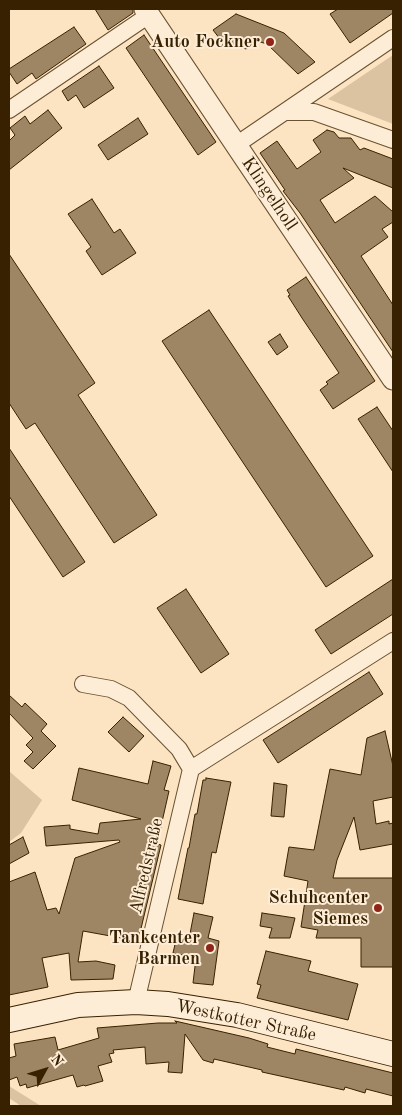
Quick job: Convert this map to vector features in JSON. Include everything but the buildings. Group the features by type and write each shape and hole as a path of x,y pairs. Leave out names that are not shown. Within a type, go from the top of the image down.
{"main road":[{"name":"Westkotter Straße","path":"9,1020 78,1005 136,1002 186,1006 237,1015 393,1054"}],"street":[{"path":"9,110 147,12"},
{"name":"Klingelholl","path":"147,12 393,379"},
{"path":"236,145 393,38"},
{"path":"285,112 314,112 393,140"},
{"path":"83,684 111,688 129,698 179,749 190,769 393,642"},
{"name":"Alfredstraße","path":"136,1002 190,769"}],"shaded area":[{"path":"393,55 393,124 328,99"},
{"path":"9,771 42,800 21,833 9,842"},
{"path":"9,1086 41,1106 21,1106 9,1098"}],"place":[{"name":"Auto Fockner","path":"270,42"},
{"name":"Schuhcenter Siemes","path":"378,908"},
{"name":"Tankcenter Barmen","path":"210,948"}]}
